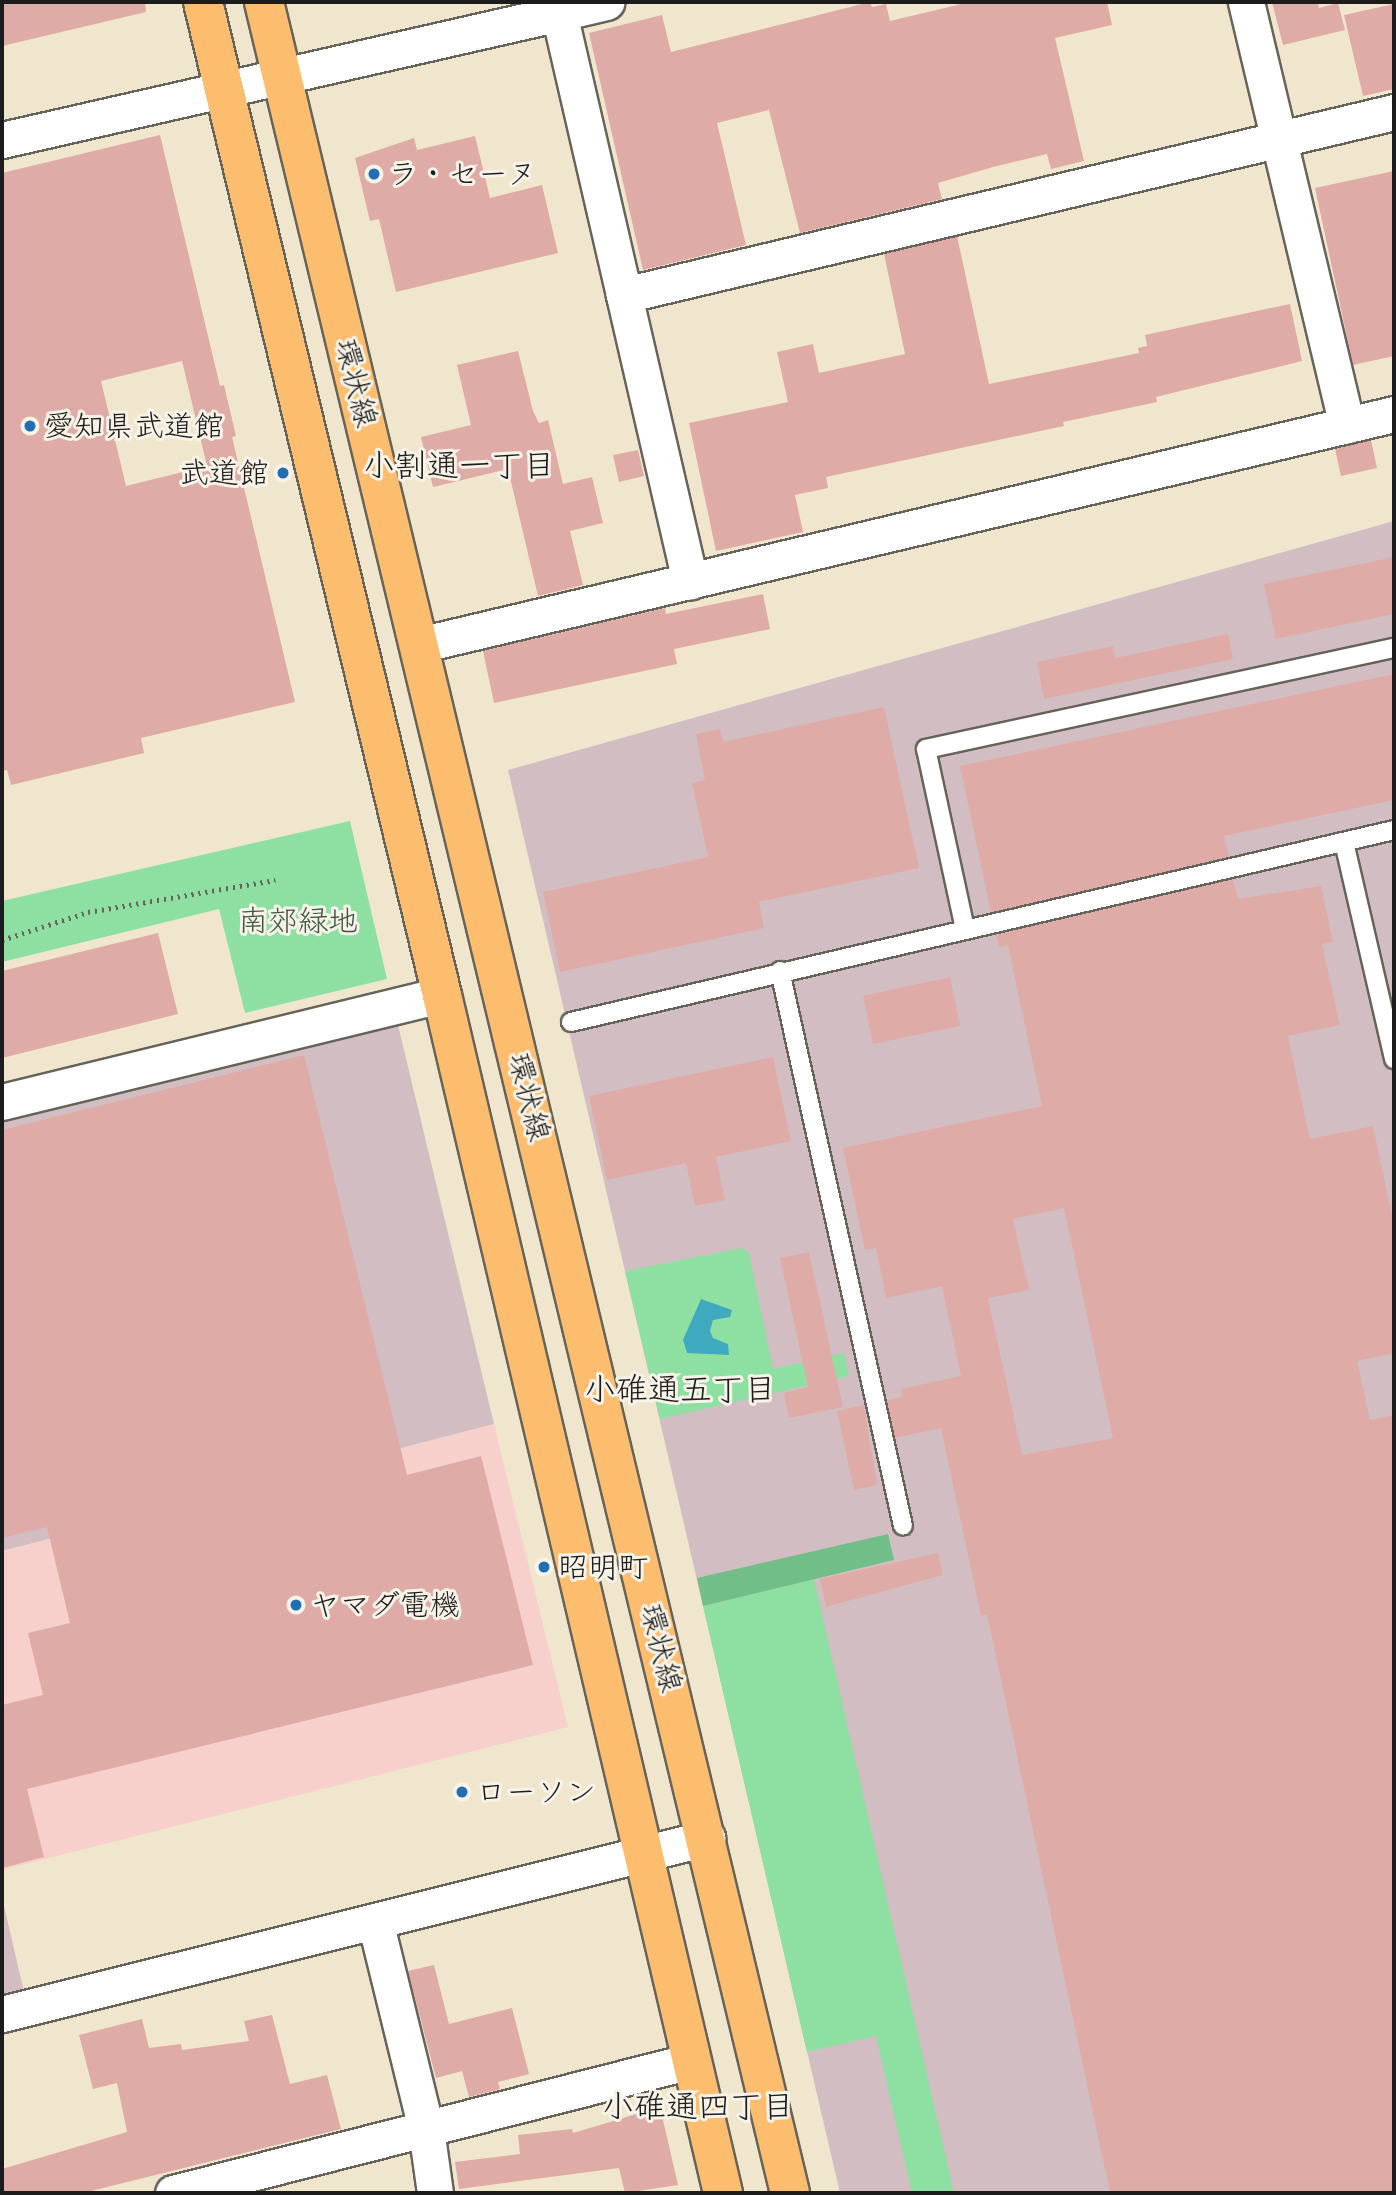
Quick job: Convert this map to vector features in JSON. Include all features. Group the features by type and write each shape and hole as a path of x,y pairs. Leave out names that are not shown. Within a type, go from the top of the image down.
{"main road":[{"name":"環状線","path":"203,2 442,995 723,2193"},
{"name":"環状線","path":"264,2 707,1838 790,2193"}],"street":[{"path":"2,140 224,87 282,79 553,10 606,2"},
{"path":"1246,2 1347,425"},
{"path":"553,10 624,295 690,582"},
{"path":"624,295 1394,113"},
{"path":"419,645 1394,414"},
{"path":"2,1102 442,995"},
{"path":"2,2014 707,1838"},
{"path":"375,1921 426,2129 435,2193"},
{"path":"173,2193 691,2061"}],"lane":[{"path":"965,929 926,749 1394,648"},
{"path":"571,1022 780,971 1394,830"},
{"path":"1344,842 1394,1059"},
{"path":"780,971 902,1526"}],"path":[{"path":"2,940 88,912 275,880"}],"shaded area":[{"path":"1394,521 1394,2193 840,2193 508,770"},
{"path":"397,1021 494,1424 2,1551 2,1117"},
{"path":"494,1424 568,1727 2,1870 2,1551"},
{"path":"2,1897 24,1992 2,1997"}],"green space":[{"name":"南郊緑地","path":"350,821 387,979 245,1013 219,909 2,962 2,901"},
{"path":"742,1248 749,1253 773,1369 844,1353 849,1376 660,1419 625,1271"},
{"path":"888,1534 894,1560 703,1606 697,1578"},
{"path":"814,1579 954,2193 912,2193 876,2036 807,2052 703,1606"}],"water":[{"path":"701,1299 732,1310 730,1317 713,1320 710,1331 713,1338 728,1344 729,1355 687,1353 683,1340"}],"building":[{"path":"2,2 145,2 146,12 2,46"},
{"path":"870,2 872,7 886,4 890,21 970,2 1107,2 1112,25 1055,38 1084,161 1051,169 1047,154 993,167 938,183 942,199 800,233 769,110 717,123 746,245 643,270 589,33 662,15 671,52"},
{"path":"1272,2 1318,2 1319,8 1338,3 1345,30 1283,45"},
{"path":"1394,4 1394,89 1363,96 1344,15"},
{"name":"愛知県武道館","path":"160,135 220,386 224,385 236,436 232,437 295,702 141,738 144,753 11,785 7,770 2,771 2,173","holes":["182,361 207,466 126,486 101,381"]},
{"path":"475,136 490,198 542,185 558,253 396,292 379,219 370,221 355,158 414,138 417,150"},
{"path":"1394,171 1394,356 1353,365 1315,188"},
{"path":"957,236 989,384 1139,353 1138,348 1147,346 1145,335 1290,304 1302,361 1156,397 1157,402 1063,422 1064,426 826,477 828,488 795,495 803,532 716,551 689,423 788,402 777,352 813,344 819,373 905,354 884,254"},
{"path":"518,351 533,411 539,423 548,420 563,484 592,477 603,523 570,531 583,585 538,596 508,469 433,487 421,437 471,425 457,365"},
{"path":"1371,440 1377,468 1341,476 1335,449"},
{"path":"638,450 644,476 619,482 613,455"},
{"path":"1394,557 1394,614 1276,639 1264,584"},
{"path":"763,594 770,629 674,649 677,664 494,703 483,651 665,608 666,614"},
{"path":"1228,634 1233,659 1044,699 1037,662 1113,646 1115,658"},
{"path":"1394,674 1394,800 1224,836 1229,857 991,912 960,766"},
{"path":"884,707 919,868 759,902 764,928 560,972 543,892 708,857 692,783 705,780 696,734 720,729 723,742"},
{"path":"1233,879 1238,899 1321,886 1333,942 1322,944 1340,1025 1288,1036 1310,1139 1373,1126 1394,1225 1394,1353 1357,1361 1370,1420 1394,1415 1394,2193 1110,2193 987,1614 981,1616 941,1428 895,1438 887,1400 902,1397 901,1389 961,1376 942,1286 886,1298 876,1248 865,1250 843,1148 1042,1106 1008,945 999,947 996,935","holes":["1064,1208 1113,1438 1022,1455 988,1298 1029,1290 1013,1219"]},
{"path":"158,933 178,1014 2,1058 2,971"},
{"path":"950,977 960,1026 873,1044 863,996"},
{"path":"304,1055 407,1475 481,1456 533,1665 27,1789 44,1857 2,1868 2,1705 43,1695 28,1633 70,1623 47,1527 2,1538 2,1130"},
{"path":"773,1057 791,1141 716,1157 725,1200 695,1206 686,1163 607,1180 589,1096"},
{"path":"809,1252 843,1407 789,1418 784,1393 808,1387 780,1258"},
{"path":"864,1405 877,1485 854,1490 837,1411"},
{"path":"938,1553 943,1575 826,1607 820,1579"},
{"path":"434,1965 449,2024 512,2008 529,2074 498,2082 500,2089 469,2097 462,2071 436,2078 408,1971"},
{"path":"272,2015 290,2084 327,2075 341,2129 83,2193 2,2193 2,2169 127,2132 117,2083 93,2089 79,2035 142,2019 149,2048 181,2044 182,2050 249,2041 244,2021"},
{"path":"660,2107 678,2185 625,2193 619,2168 459,2189 455,2162 520,2154 518,2135 572,2129 573,2133"}],"place":[{"name":"ラ・セーヌ","path":"374,174"},
{"name":"愛知県武道館","path":"30,426"},
{"name":"武道館","path":"283,473"},
{"name":"昭明町","path":"544,1567"},
{"name":"ヤマダ電機","path":"296,1605"},
{"name":"ローソン","path":"462,1792"}],"district":[{"name":"小割通一丁目","path":"459,466"},
{"name":"小碓通五丁目","path":"680,1390"},
{"name":"小碓通四丁目","path":"698,2107"}]}
